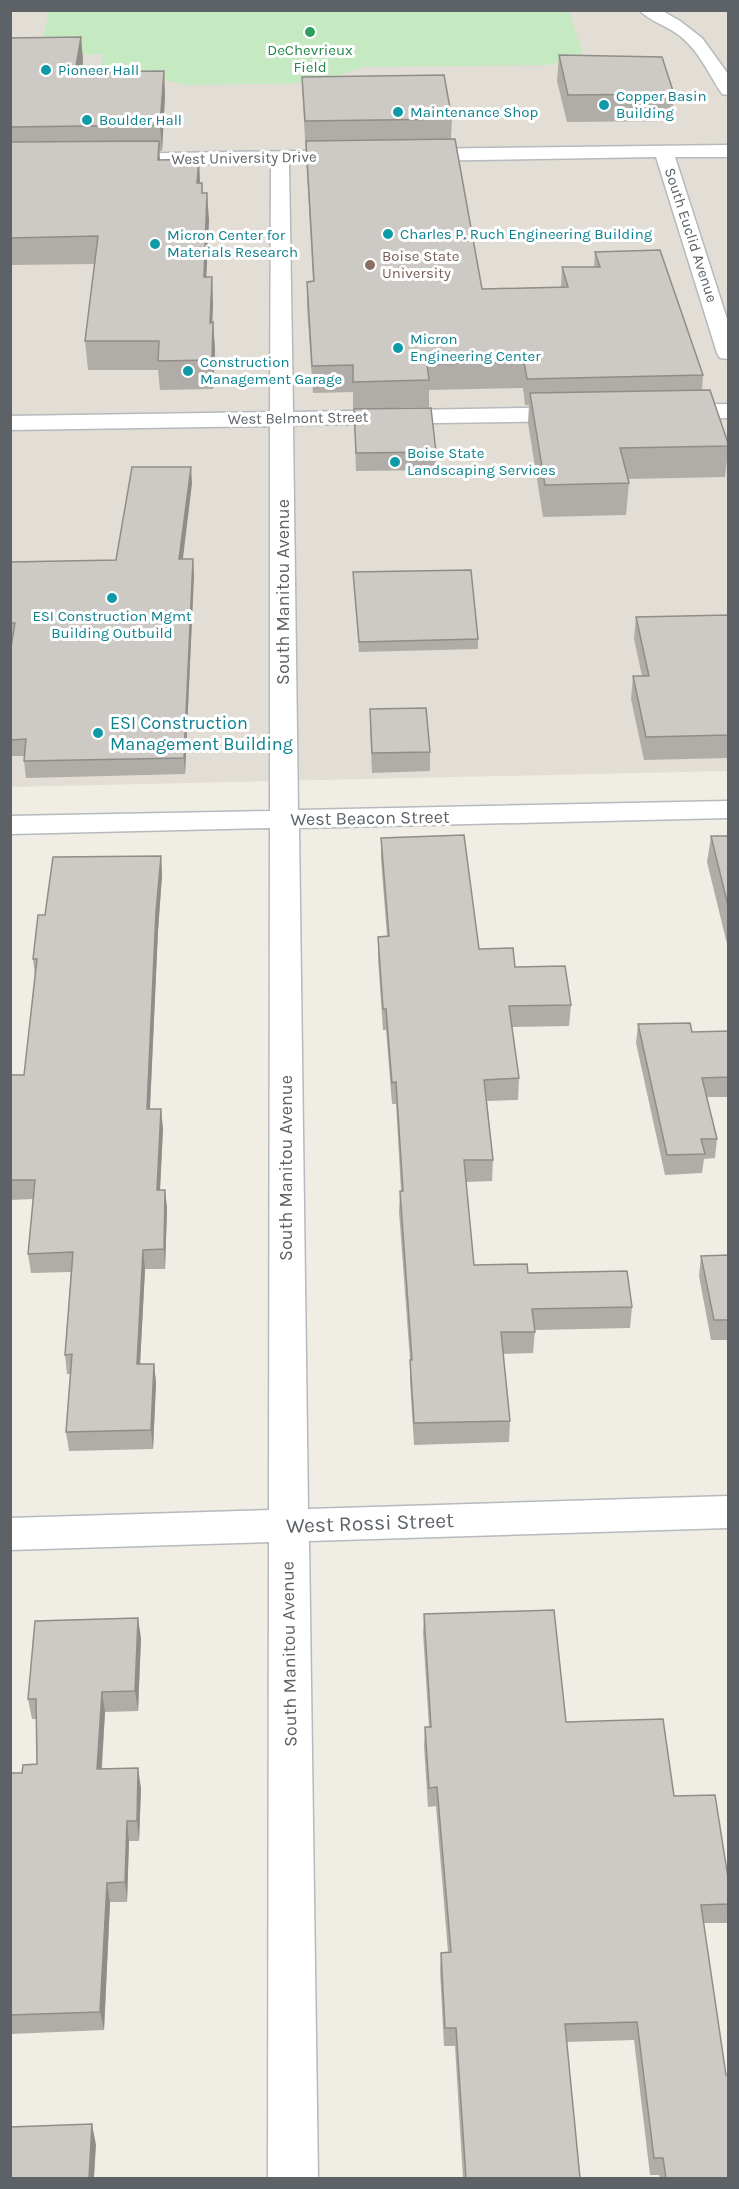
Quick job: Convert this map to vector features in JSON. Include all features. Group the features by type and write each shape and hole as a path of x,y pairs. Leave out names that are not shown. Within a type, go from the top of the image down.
{"street":[{"path":"647,10 662,16 692,36 718,66 729,90"},
{"path":"399,156 729,151"},
{"name":"South Euclid Avenue","path":"664,152 729,353"},
{"name":"West University Drive","path":"103,160 375,156"},
{"name":"South Manitou Avenue","path":"280,157 287,1526 293,2178"},
{"path":"647,412 729,411"},
{"name":"West Belmont Street","path":"10,423 601,413"},
{"name":"West Beacon Street","path":"10,825 729,810"},
{"name":"West Rossi Street","path":"10,1534 729,1512"}],"shaded area":[{"name":"Boise State University","path":"10,11 728,11 728,771 11,787"}],"green space":[{"name":"DeChevrieux Field","path":"569,10 583,55 549,65 364,67 315,83 183,85 160,78 100,79 103,54 40,55 49,11"}],"building":[{"path":"81,37 75,72 164,71 160,125 10,127 10,38"},
{"path":"559,55 662,57 674,94 568,95"},
{"path":"444,75 452,119 305,121 302,77"},
{"path":"455,139 482,289 568,287 562,267 600,267 595,252 660,250 703,375 527,379 524,362 427,364 429,380 353,382 353,365 312,366 307,282 314,281 306,141"},
{"path":"159,141 158,160 199,159 197,183 202,183 202,193 207,193 204,277 212,277 210,323 213,322 212,360 158,361 159,341 85,341 98,236 10,238 10,142"},
{"path":"710,390 729,446 620,448 629,483 545,485 530,393"},
{"path":"431,408 436,452 356,453 354,409"},
{"path":"132,467 191,467 179,559 193,559 184,758 24,761 26,739 10,740 10,653 15,623 10,623 10,562 116,560"},
{"path":"471,570 478,639 359,642 353,572"},
{"path":"729,615 729,735 646,737 633,676 649,676 636,617"},
{"path":"426,708 430,752 372,753 370,709"},
{"path":"464,835 479,949 513,948 515,967 565,966 571,1005 509,1006 519,1078 484,1080 493,1160 464,1160 474,1265 527,1264 528,1273 627,1271 632,1307 532,1309 535,1332 501,1332 510,1421 414,1423 396,1082 392,1083 386,1009 383,1009 378,937 389,936 381,838"},
{"path":"711,836 729,836 729,910"},
{"path":"161,856 156,912 147,1109 161,1109 157,1190 165,1190 164,1249 143,1250 137,1364 154,1364 151,1430 66,1432 72,1354 65,1355 73,1252 28,1254 35,1180 10,1180 10,1075 24,1075 37,959 33,959 38,915 45,915 53,857"},
{"path":"690,1023 692,1032 729,1031 729,1077 702,1078 717,1139 701,1139 705,1154 667,1155 638,1024"},
{"path":"729,1255 729,1320 714,1320 701,1256"},
{"path":"554,1610 566,1722 663,1719 674,1796 715,1795 729,1884 729,1904 701,1905 726,2075 729,2075 729,2178 666,2178 663,2158 654,2158 637,2022 565,2024 580,2178 466,2178 456,2028 445,2028 441,1953 451,1952 437,1787 429,1788 425,1727 431,1727 424,1614"},
{"path":"138,1618 135,1691 102,1692 97,1769 138,1768 137,1821 127,1821 125,1882 107,1883 100,2012 10,2015 10,1773 22,1773 23,1765 37,1764 36,1699 28,1699 35,1621"},
{"path":"92,2124 89,2178 10,2178 10,2127"}],"place":[{"name":"DeChevrieux Field","path":"310,32"},
{"name":"Pioneer Hall","path":"46,70"},
{"name":"Copper Basin Building","path":"604,105"},
{"name":"Maintenance Shop","path":"398,112"},
{"name":"Boulder Hall","path":"87,120"},
{"name":"Charles P. Ruch Engineering Building","path":"388,234"},
{"name":"Micron Center for Materials Research","path":"155,244"},
{"name":"Boise State University","path":"370,265"},
{"name":"Micron Engineering Center","path":"398,348"},
{"name":"Construction Management Garage","path":"188,371"},
{"name":"Boise State Landscaping Services","path":"395,462"},
{"name":"ESI Construction Mgmt Building Outbuild","path":"112,598"},
{"name":"ESI Construction Management Building","path":"98,733"}]}
